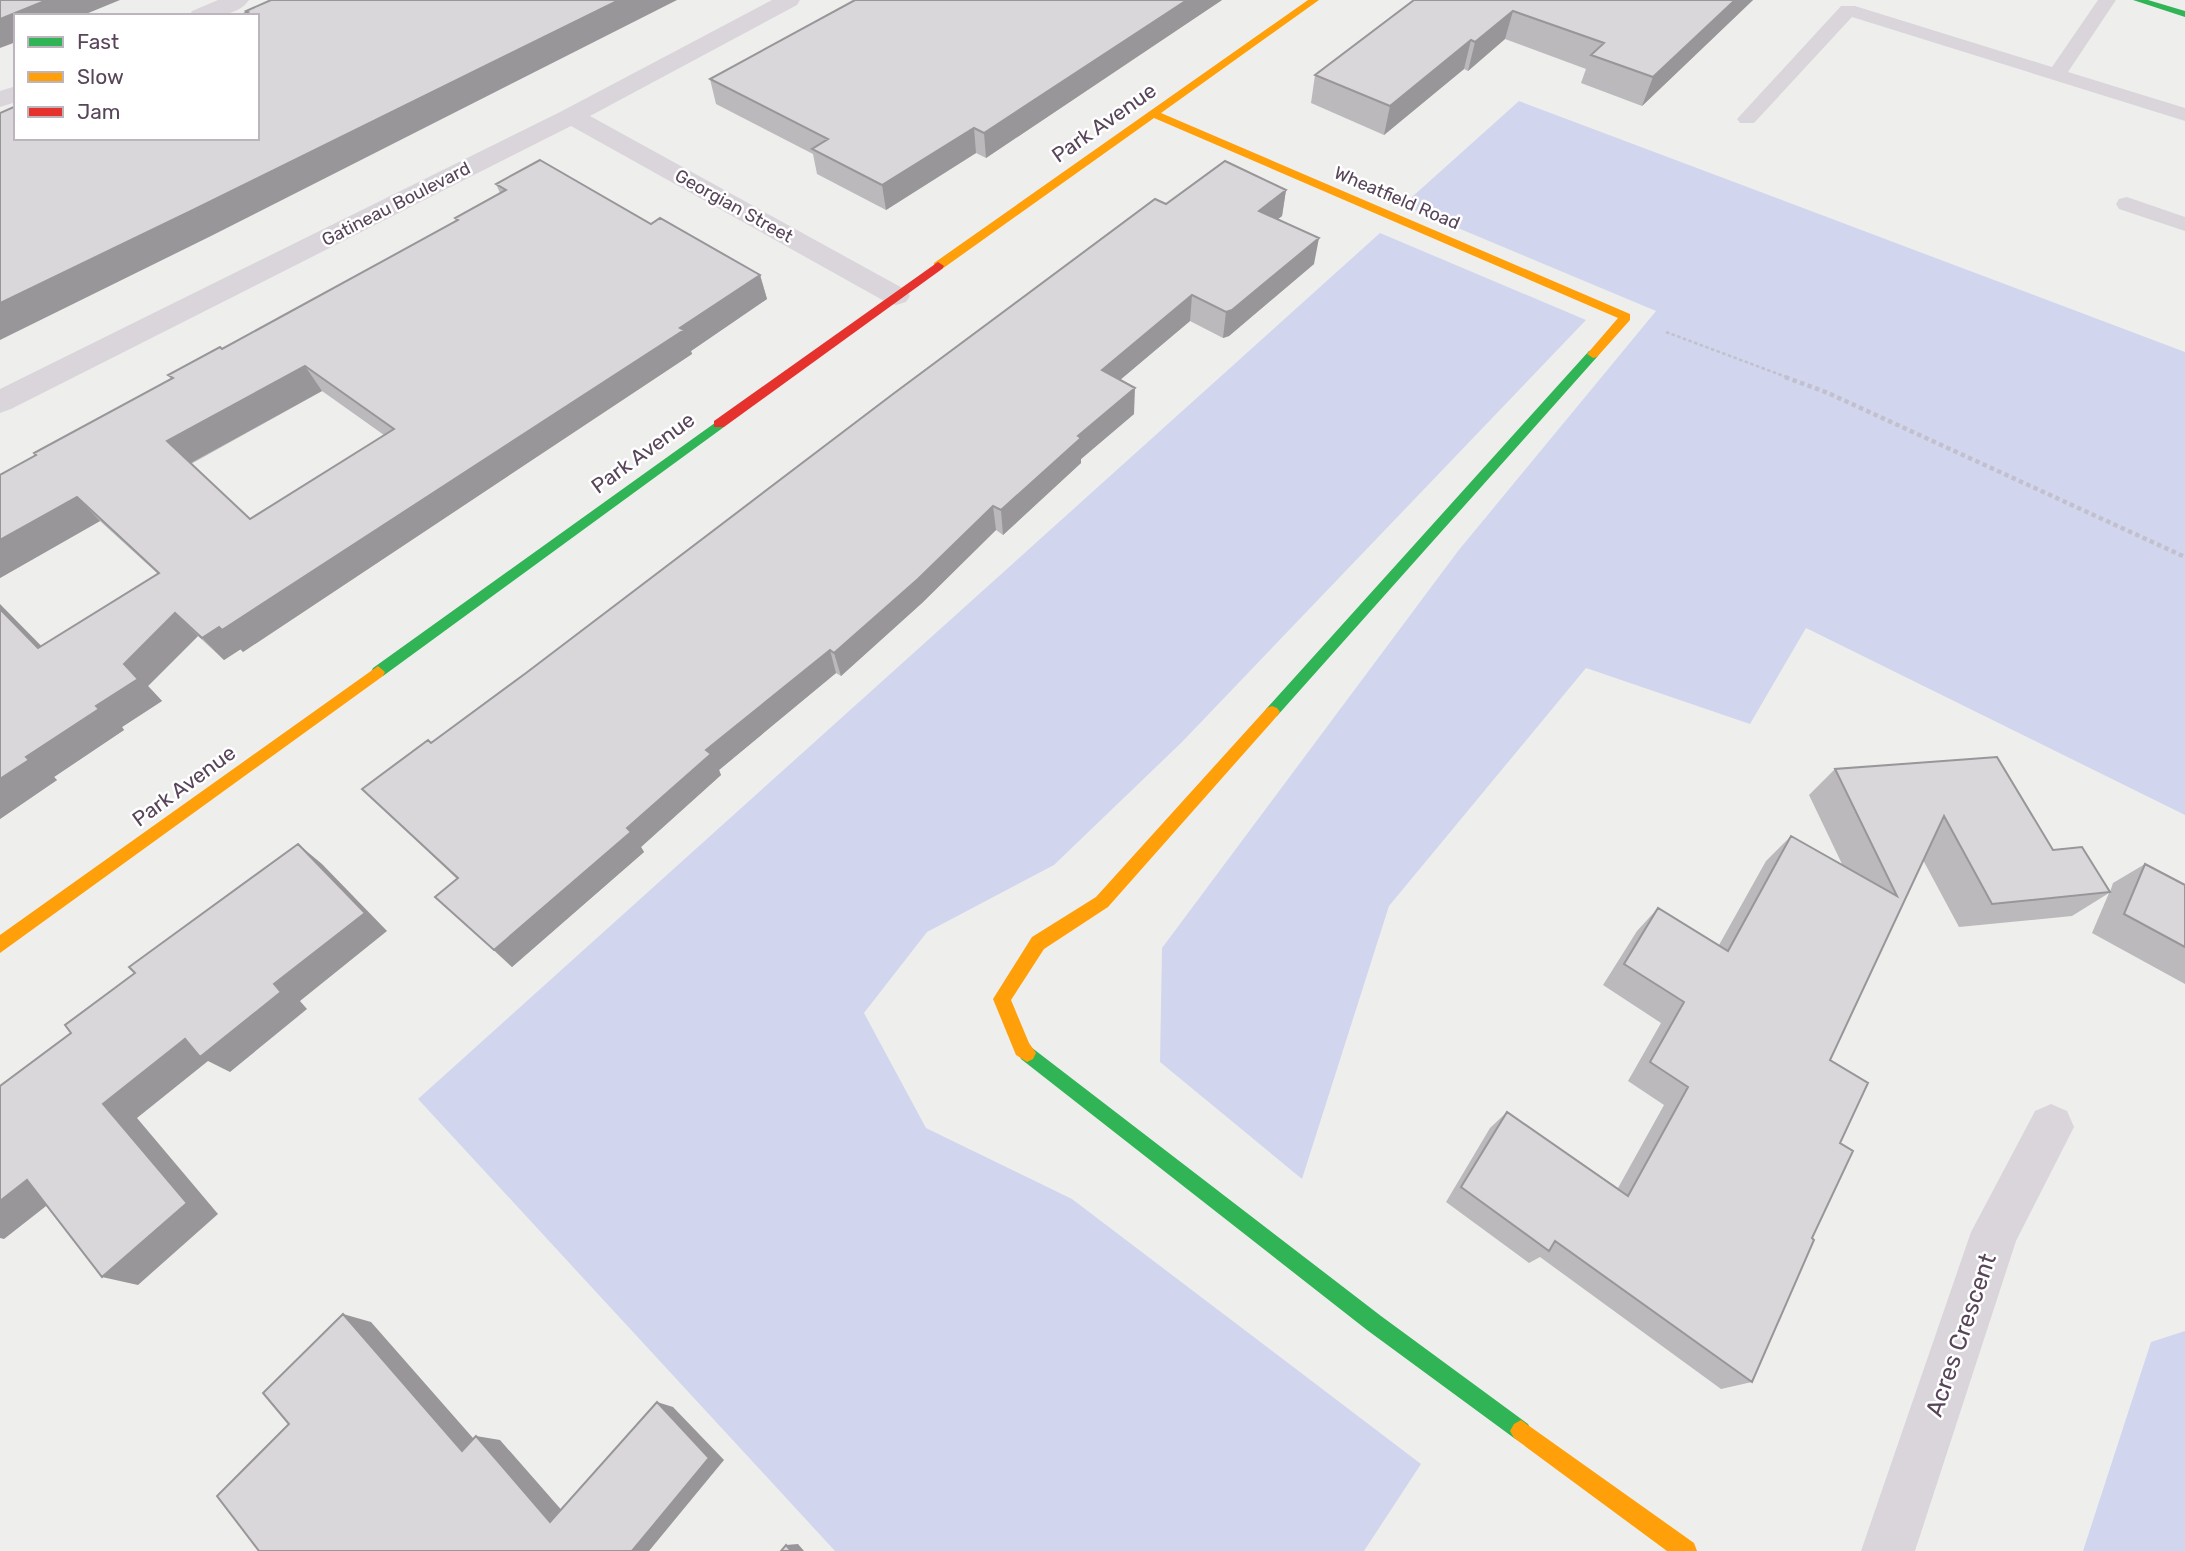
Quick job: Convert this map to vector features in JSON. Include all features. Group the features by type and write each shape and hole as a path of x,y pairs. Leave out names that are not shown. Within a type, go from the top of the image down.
{"street":[{"path":"205,14 238,0"},
{"name":"Gatineau Boulevard","path":"0,402 571,116 789,0"},
{"name":"Park Avenue","path":"0,945 897,296 1314,0"},
{"path":"2138,0 2185,14"},
{"name":"Wheatfield Road","path":"1154,114 1626,317"},
{"name":"Georgian Street","path":"571,116 897,296"},
{"path":"1626,317 1102,902 1038,943 1002,999 1023,1049 1374,1323 1686,1551"},
{"name":"Acres Crescent","path":"1888,1551 1995,1232 2051,1126"}],"lane":[{"path":"2057,74 2107,0"},
{"path":"1747,119 1848,10 2185,116"},
{"path":"2127,204 2185,224"}],"path":[{"path":"1626,317 1828,393 2185,557"}],"shaded area":[{"path":"1519,101 2185,352 2185,815 1806,628 1750,724 1586,668 1389,906 1302,1179 1160,1062 1162,948 1458,551 1656,311 1403,205"},
{"path":"1380,233 1586,320 1182,742 1054,865 927,932 864,1013 926,1128 1072,1199 1421,1464 1364,1551 835,1551 418,1099"},
{"path":"2185,1331 2185,1551 2083,1551 2151,1342"}],"building":[{"path":"0,0 47,0 0,19"},
{"path":"271,0 619,0 0,303 0,113 14,107 14,140 259,140 259,14 244,14 248,12 246,11"},
{"path":"855,0 1187,0 984,133 974,128 882,185 812,149 828,139 710,79"},
{"path":"1414,0 1735,0 1653,77 1591,55 1604,43 1513,11 1475,42 1471,40 1390,106 1315,75"},
{"path":"540,160 651,224 660,218 760,275 680,328 684,330 222,630 219,627 202,638 175,613 124,664 138,679 96,706 99,709 26,757 29,760 0,779 0,609 38,648 159,573 77,497 0,540 0,475 36,455 34,453 173,378 168,375 220,347 222,349 458,220 455,218 506,190 496,184","holes":["305,366 394,429 250,519 167,441"]},
{"path":"1225,161 1286,190 1259,211 1319,238 1232,310 1226,312 1192,295 1102,370 1135,388 1078,436 1081,438 1001,510 993,506 918,579 834,653 830,650 706,750 711,754 627,828 631,832 494,950 435,897 458,878 362,789 428,740 431,743 526,673 1155,199 1166,204"},
{"path":"1997,757 2053,850 2082,847 2110,892 1992,904 1944,816 1830,1060 1868,1083 1840,1143 1853,1151 1812,1238 1814,1240 1752,1382 1555,1241 1549,1251 1461,1187 1507,1112 1628,1196 1688,1087 1650,1062 1684,1002 1624,964 1658,908 1728,951 1791,836 1897,896 1835,769"},
{"path":"298,844 365,913 274,984 281,992 200,1057 185,1039 103,1104 187,1203 102,1277 27,1180 0,1201 0,1086 71,1033 65,1025 135,973 129,967"},
{"path":"2145,864 2185,885 2185,947 2124,914"},
{"path":"343,1314 462,1451 476,1436 550,1522 657,1402 709,1458 632,1551 259,1551 217,1496 289,1424 263,1393"}],"traffic: fast":[{"path":"2138,0 2185,14"},
{"path":"1272,712 1593,354"},
{"path":"378,672 719,424"},
{"path":"1027,1053 1374,1323 1521,1431"}],"traffic: slow":[{"path":"938,266 1314,0"},
{"path":"1154,114 1626,317 1593,354"},
{"path":"0,945 378,672"},
{"path":"1027,1053 1022,1049 1002,999 1038,943 1102,902 1272,712"},
{"path":"1521,1431 1686,1551"}],"traffic: jam":[{"path":"719,424 938,266"}]}
